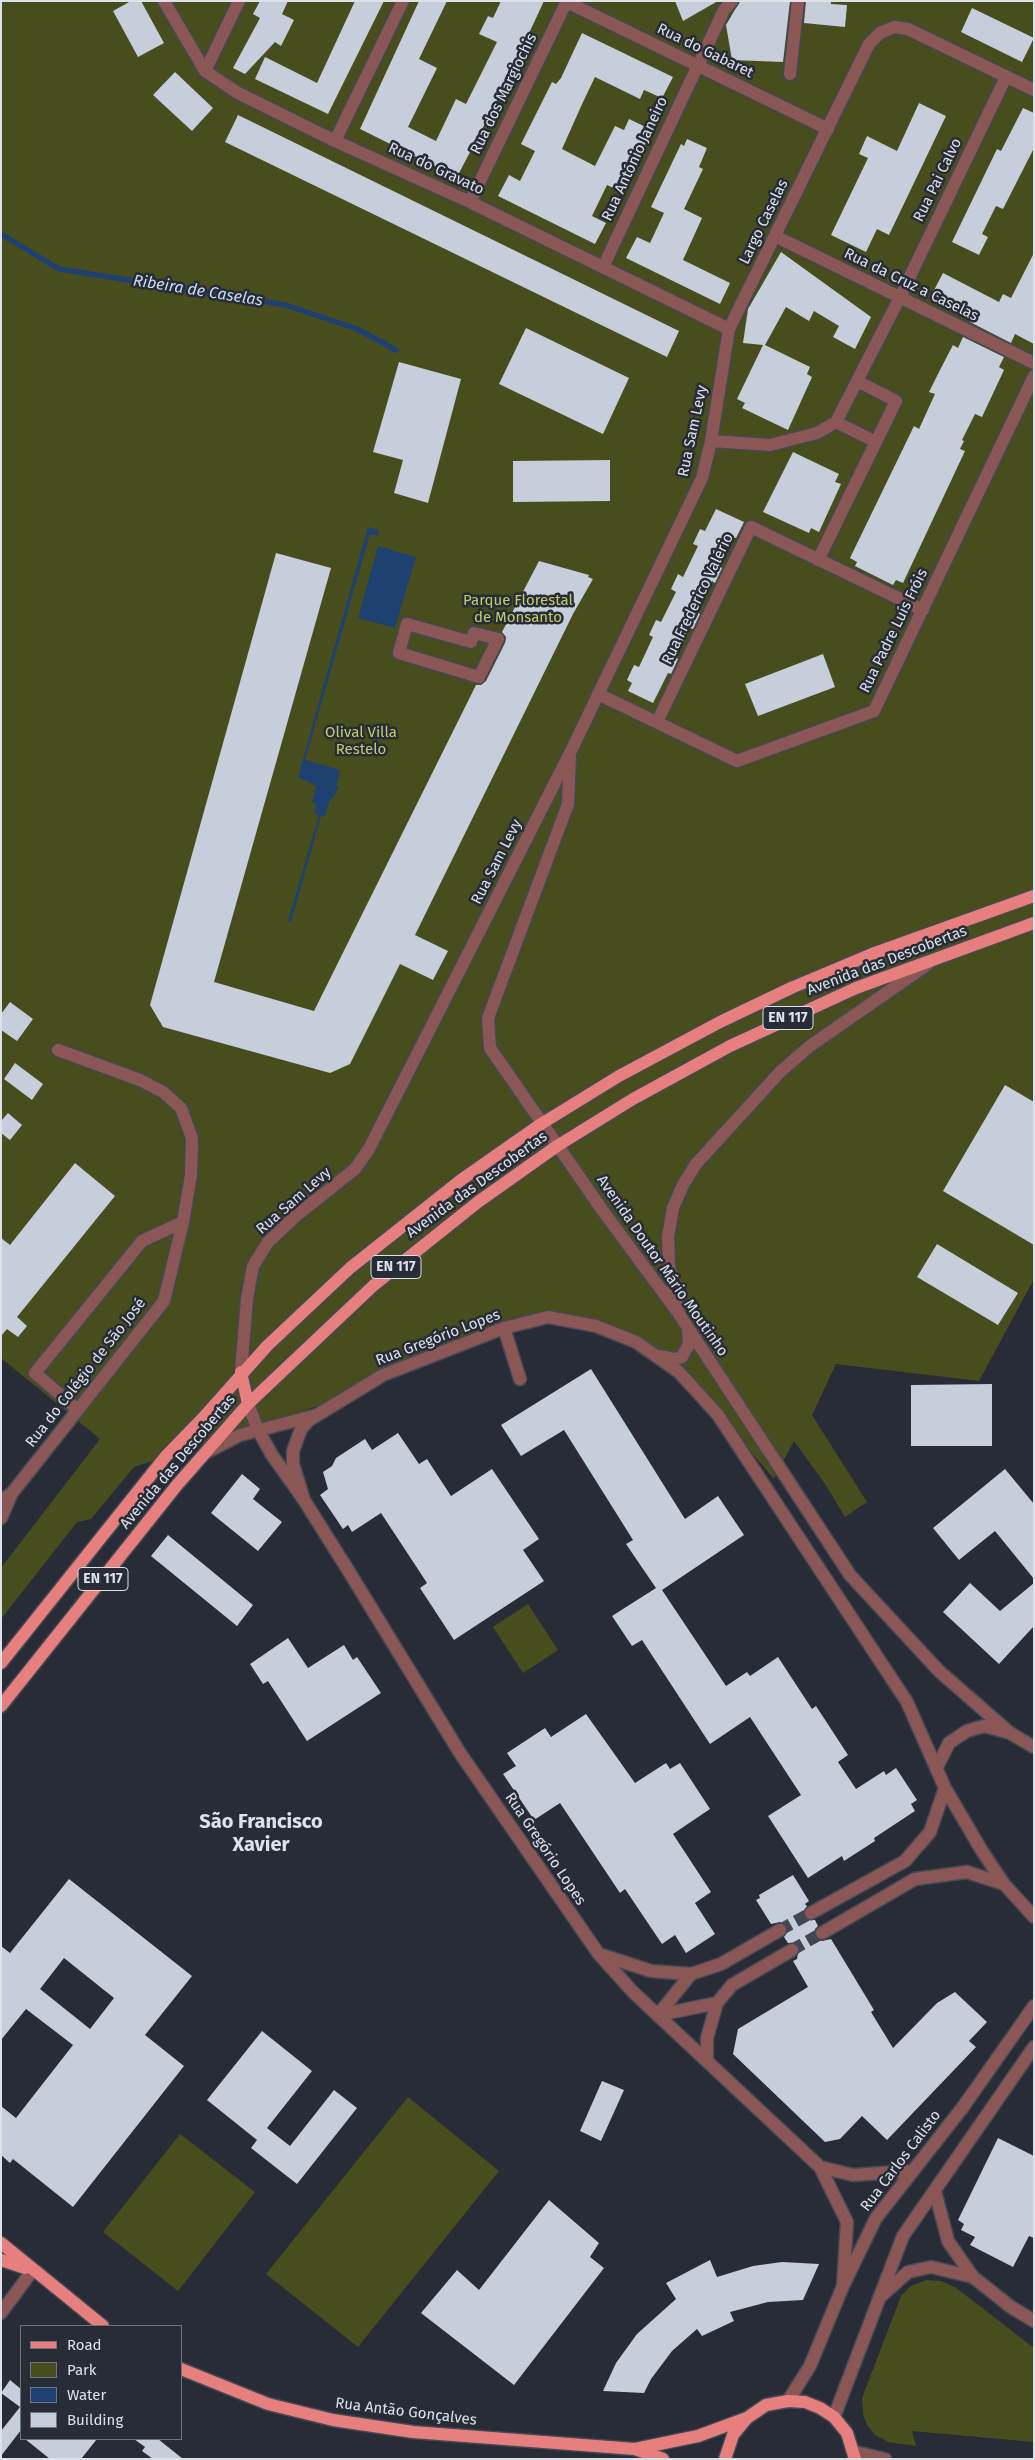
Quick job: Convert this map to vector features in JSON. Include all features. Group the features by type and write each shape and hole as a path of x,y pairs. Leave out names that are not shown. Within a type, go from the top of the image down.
{"main road":[{"name":"Avenida das Descobertas","path":"1,1663 166,1456 202,1420 241,1372 305,1308 357,1262 461,1180 541,1124 619,1076 720,1022 791,988 872,954 1034,896"},
{"name":"Avenida das Descobertas","path":"1,1706 177,1486 248,1404 325,1330 410,1254 478,1202 557,1146 633,1098 730,1046 856,988 1034,923"},
{"path":"241,1372 248,1404"},
{"path":"1,2243 32,2271 102,2325"},
{"path":"1,2260 32,2271"},
{"name":"Rua Antão Gonçalves","path":"182,2369 268,2404 333,2420 413,2432 635,2449 663,2459"},
{"path":"725,2459 732,2435 746,2418 766,2405 788,2401 812,2405 834,2417 847,2433 855,2456"},
{"name":"Rua Antão Gonçalves","path":"635,2449 698,2436 746,2418"}],"street":[{"name":"Rua do Gravato","path":"164,1 205,72 238,93 336,141 470,202 729,329"},
{"path":"205,72 239,1"},
{"path":"336,141 403,1"},
{"name":"Rua do Gabaret","path":"567,1 828,129"},
{"name":"Rua dos Margiochis","path":"470,202 567,1"},
{"name":"Rua António Janeiro","path":"602,267 724,10 732,1"},
{"path":"790,74 798,1"},
{"name":"Largo Caselas","path":"729,329 869,44 880,33 894,28 908,29 1034,90"},
{"name":"Rua Pai Calvo","path":"836,422 900,297 1006,76"},
{"name":"Rua da Cruz a Caselas","path":"774,236 1034,363"},
{"name":"Rua Sam Levy","path":"241,1372 247,1299 253,1266 268,1242 297,1215 355,1169 369,1149 570,753 702,478 711,441 729,329"},
{"name":"Rua Padre Luís Fróis","path":"598,694 737,761 874,711 1034,376"},
{"path":"818,560 896,401 858,380"},
{"path":"711,441 770,445 817,433 836,422 876,442"},
{"name":"Rua Frederico Valério","path":"657,722 752,527 923,610"},
{"path":"407,624 471,642 474,633 498,639 478,677 399,654 407,624"},
{"name":"Avenida Doutor Mário Moutinho","path":"570,753 568,804 488,1018 490,1048 541,1124 679,1314 850,1575 939,1671 1010,1733 1034,1747"},
{"path":"679,1314 669,1265 668,1237 673,1208 683,1185 696,1164 780,1072 810,1046 936,958"},
{"name":"Rua do Colégio de São José","path":"1,1518 12,1493 164,1301 183,1222 191,1175 192,1138 181,1108 163,1092 140,1080 58,1050"},
{"path":"78,1410 35,1373 142,1241 183,1222"},
{"name":"Rua Gregório Lopes","path":"304,1500 297,1483 293,1464 293,1451 301,1429 317,1414 397,1368 504,1328 548,1318 596,1326 636,1342 650,1350"},
{"path":"504,1328 520,1379"},
{"path":"650,1350 664,1358 675,1359 682,1357 689,1344 688,1329"},
{"path":"650,1350 679,1372 718,1415 907,1702 945,1788 982,1852 1004,1884 1034,1918"},
{"path":"248,1404 259,1417 270,1421 296,1419 317,1414"},
{"name":"Rua Gregório Lopes","path":"248,1404 258,1430 272,1455 304,1500 460,1753 598,1953 658,2015 707,2060 764,2117 820,2167"},
{"name":"Rua Gregório Lopes","path":"206,1453 226,1441 317,1414"},
{"name":"Rua do Colégio de São José","path":"1,1501 12,1493"},
{"name":"Avenida Doutor Mário Moutinho","path":"937,1767 949,1743 967,1731 984,1726 1010,1733"},
{"path":"945,1788 930,1832 904,1861 815,1911 826,1930 915,1879 966,1872 1004,1884"},
{"path":"598,1953 651,1971 692,1974 721,1964 780,1930"},
{"path":"707,2060 707,2038 717,2003 732,1985 792,1950"},
{"path":"658,2015 692,1974"},
{"path":"658,2015 717,2003"},
{"name":"Rua Carlos Calisto","path":"788,2401 810,2366 843,2286 876,2218 963,2107 1034,2006"},
{"path":"834,2417 903,2236 1003,2088 1034,2047"},
{"path":"820,2167 853,2175 911,2171"},
{"path":"820,2167 847,2222 843,2286"},
{"path":"935,2191 948,2242 973,2277 1012,2307 1034,2321"},
{"path":"877,2300 908,2272 931,2267 973,2277"},
{"path":"1,2313 32,2271"},
{"path":"855,2456 885,2459"}],"green space":[{"name":"Parque Florestal de Monsanto","path":"1,1 1034,1 1034,1279 979,1381 836,1364 812,1415 867,1502 845,1517 825,1484 794,1441 774,1479 682,1370 585,1322 529,1322 342,1398 134,1467 91,1519 77,1522 1,1619 1,1568 100,1439 1,1358"},
{"path":"528,1604 558,1650 523,1673 493,1627"},
{"path":"408,2097 499,2171 358,2347 266,2274"},
{"path":"180,2134 255,2192 178,2291 103,2232"},
{"path":"926,2280 941,2281 955,2287 1034,2348 1034,2442 912,2431 916,2446 888,2442 875,2435 867,2425 863,2414 862,2398 901,2296 911,2286"}],"water":[{"path":"368,527 379,530 378,536 370,534 305,760 340,770 336,787 339,787 332,800 330,799 325,816 321,816 291,922 288,921 319,815 314,813 316,804 312,802 316,786 298,777"},
{"path":"378,546 416,557 395,628 358,618"}],"building":[{"path":"131,1 141,1 164,43 138,57 113,11"},
{"path":"260,1 288,1 282,14 294,20 281,46 275,42 245,74 233,68 260,18 253,14"},
{"path":"355,1 384,1 328,114 255,79 265,57 317,83"},
{"path":"419,1 447,1 419,59 437,68 408,127 436,141 456,99 466,104 497,42 479,34 488,16 493,18 501,1 544,1 504,87 457,177 360,129"},
{"path":"675,1 718,1 683,21"},
{"path":"740,1 790,1 783,62 732,60 726,25"},
{"path":"806,1 831,1 831,4 847,5 845,27 804,23"},
{"path":"972,8 1034,38 1022,62 961,32"},
{"path":"582,33 673,77 662,98 644,90 640,99 595,77 583,102 562,149 595,166 615,126 624,130 629,119 652,130 622,192 607,185 592,216 606,223 595,244 498,196 509,175 520,181 535,151 521,144 552,82 556,84 561,78"},
{"path":"175,72 213,108 192,131 153,95"},
{"path":"919,103 946,116 889,235 877,229 866,252 831,235 868,158 859,154 867,136 897,151"},
{"path":"1023,108 1034,113 1034,148 1003,209 996,206 982,234 988,237 979,255 952,242 997,149 1001,151"},
{"path":"238,115 679,331 667,357 225,142"},
{"path":"687,139 707,148 699,167 703,169 684,209 702,218 683,260 730,283 720,304 626,258 637,237 650,243 664,213 651,207 681,144 684,146"},
{"path":"781,252 871,317 855,349 833,337 839,326 814,311 809,321 786,307 765,345 810,367 807,374 812,377 788,430 742,408 745,403 737,399 763,345 743,343 748,309"},
{"path":"1034,253 1034,344 1015,334 1011,343 970,322 973,315 932,294 943,273 999,302 1003,294 1011,298"},
{"path":"526,328 629,378 603,434 499,384"},
{"path":"963,337 1004,357 999,367 1004,370 982,417 975,414 962,440 964,441 960,449 965,451 903,583 896,580 893,585 855,566 857,562 850,558 914,426 919,429 935,394 929,392 941,368 953,345 958,348"},
{"path":"399,362 461,379 428,503 394,493 403,460 373,452"},
{"path":"793,452 839,474 835,482 841,484 819,532 811,528 809,533 763,512"},
{"path":"610,460 610,501 513,502 513,461"},
{"path":"716,509 744,522 736,538 733,537 719,566 722,568 715,583 712,581 696,612 700,614 693,629 689,627 675,657 678,659 671,674 668,673 653,703 628,691 632,683 627,680 634,665 639,667 653,637 649,635 656,620 661,622 676,592 671,589 678,574 683,577 698,546 693,544 700,529 705,531"},
{"path":"276,553 331,568 214,982 314,1011 476,685 481,685 486,681 505,643 506,637 502,632 539,561 589,575 588,577 593,579 573,614 415,935 448,951 433,980 400,964 350,1064 330,1073 163,1027 150,1005"},
{"path":"823,654 835,687 758,716 745,684"},
{"path":"10,1002 33,1019 17,1041 1,1030 1,1014"},
{"path":"15,1063 43,1084 32,1100 4,1079"},
{"path":"1005,1085 1034,1102 1034,1245 943,1191"},
{"path":"8,1113 22,1125 10,1140 1,1133 1,1121"},
{"path":"75,1163 115,1196 17,1317 27,1326 18,1337 7,1329 1,1336 1,1238 10,1245"},
{"path":"937,1244 1018,1293 998,1325 917,1277"},
{"path":"591,1369 685,1519 718,1496 744,1535 662,1590 726,1686 747,1672 750,1676 778,1657 812,1709 816,1706 848,1755 838,1762 856,1789 884,1771 886,1775 896,1768 917,1800 911,1804 915,1811 874,1838 875,1841 844,1861 842,1856 808,1878 768,1816 801,1795 750,1717 710,1744 642,1640 632,1646 612,1616 656,1588 626,1544 633,1540 564,1430 521,1456 501,1425"},
{"path":"992,1384 992,1446 911,1446 911,1385"},
{"path":"398,1433 419,1464 427,1459 451,1496 492,1469 539,1539 523,1550 544,1581 454,1640 420,1588 427,1583 381,1513 352,1532 348,1525 343,1529 320,1495 328,1489 323,1472 332,1466 336,1458 365,1439 372,1450"},
{"path":"1005,1469 1034,1504 1034,1579 995,1531 959,1560 933,1528"},
{"path":"242,1474 260,1489 253,1499 282,1522 258,1551 211,1513"},
{"path":"168,1535 253,1605 237,1626 151,1556"},
{"path":"970,1583 1000,1611 1034,1583 1034,1626 999,1664 943,1612"},
{"path":"288,1638 308,1668 344,1645 353,1660 357,1657 381,1693 307,1741 268,1681 263,1684 250,1664"},
{"path":"586,1714 635,1783 666,1763 670,1769 680,1763 710,1809 673,1834 711,1892 695,1903 715,1934 686,1953 675,1935 662,1944 625,1889 620,1893 560,1803 534,1820 503,1774 516,1766 507,1753 545,1728 551,1737"},
{"path":"793,1875 809,1901 805,1904 807,1906 803,1912 804,1916 807,1920 815,1920 818,1926 815,1929 815,1937 822,1941 831,1939 874,2010 871,2012 893,2048 937,2003 955,1992 987,2022 969,2041 976,2047 887,2140 862,2116 840,2139 825,2142 733,2054 738,2029 808,1987 793,1961 797,1959 799,1946 796,1943 788,1943 784,1937 788,1930 787,1926 780,1922 771,1924 756,1900 760,1898 759,1895"},
{"path":"69,1879 192,1976 145,2035 184,2066 73,2207 13,2159 10,2163 1,2155 1,2106 16,2118 73,2045 26,2009 1,2040 1,1946 10,1953","holes":["64,1958 114,1998 90,2029 40,1989"]},
{"path":"262,2031 312,2071 267,2128 290,2146 334,2090 357,2108 297,2184 251,2148 257,2140 207,2100"},
{"path":"602,2081 624,2090 601,2141 580,2131"},
{"path":"998,2138 1034,2156 1034,2238 1029,2236 1013,2267 970,2245 975,2237 961,2230 964,2224 958,2220"},
{"path":"549,2200 599,2243 590,2257 604,2268 514,2385 421,2313 457,2270 479,2290"},
{"path":"710,2260 717,2277 753,2266 782,2262 819,2264 803,2300 768,2302 730,2312 734,2321 702,2336 697,2329 672,2351 651,2379 644,2393 603,2391 616,2363 637,2334 676,2299 666,2283"},
{"path":"10,2380 20,2388 20,2407 1,2393"},
{"path":"20,2407 20,2431 1,2456 1,2431"},
{"path":"26,2440 96,2440 81,2459 50,2459"},
{"path":"135,2440 159,2440 183,2459 153,2459 142,2451 145,2447"}],"waterway":[{"name":"Ribeira de Caselas","path":"1,234 59,269 286,305 357,329 396,350"}],"tunnel":[{"path":"780,1930 811,1913"},
{"path":"792,1950 822,1933"}],"district":[{"name":"São Francisco Xavier","path":"261,1834"}],"park label":[{"name":"Olival Villa Restelo","path":"361,742"}]}
